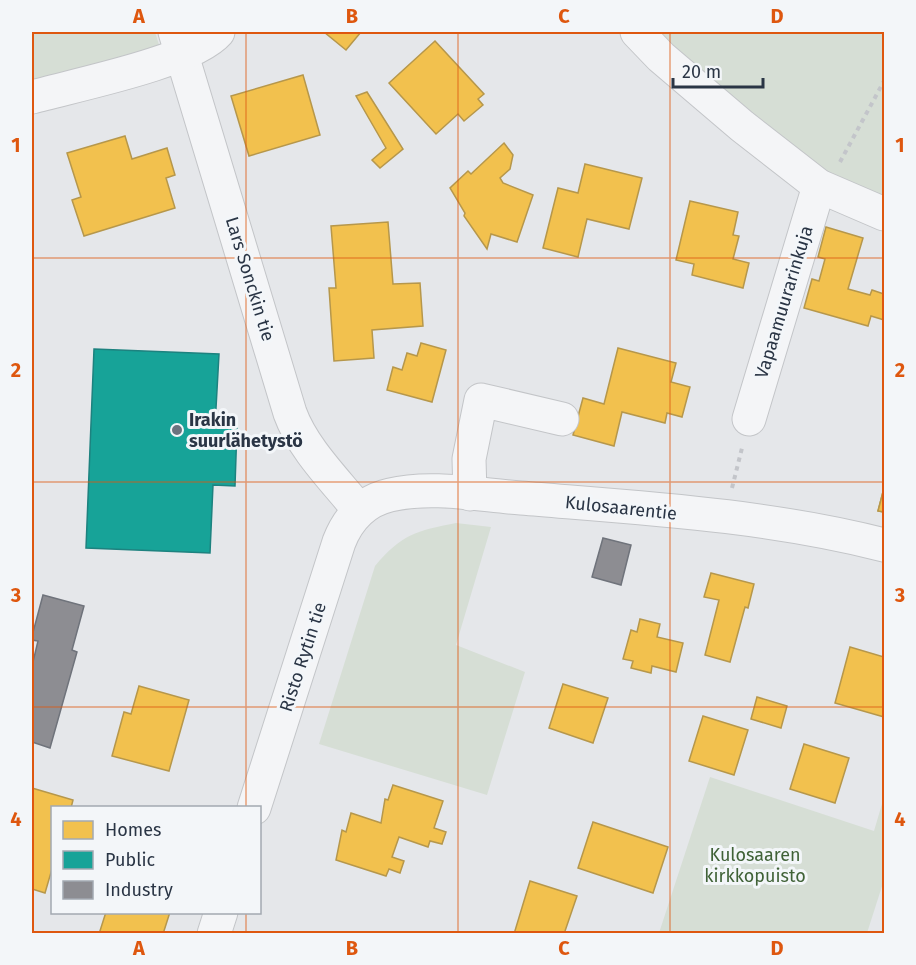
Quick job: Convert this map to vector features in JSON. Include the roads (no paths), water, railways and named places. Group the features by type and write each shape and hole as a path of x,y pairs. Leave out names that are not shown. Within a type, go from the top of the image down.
{"street":[{"path":"32,97 179,43 210,41 219,32"},
{"path":"637,32 662,57 742,126 819,186 885,214"},
{"name":"Lars Sonckin tie","path":"179,43 294,424 359,510"},
{"name":"Vapaamuurarinkuja","path":"749,418 819,186"},
{"path":"470,494 469,459 481,400 562,419"},
{"name":"Kulosaarentie","path":"359,510 388,495 414,491 470,494 728,518 836,533 885,545"},
{"name":"Risto Rytin tie","path":"254,806 339,542 346,526 359,510"},
{"path":"214,933 220,914"}],"place":[{"name":"Irakin suurlähetystö","path":"177,430"}],"park label":[{"name":"Kulosaaren kirkkopuisto","path":"755,865"}]}
